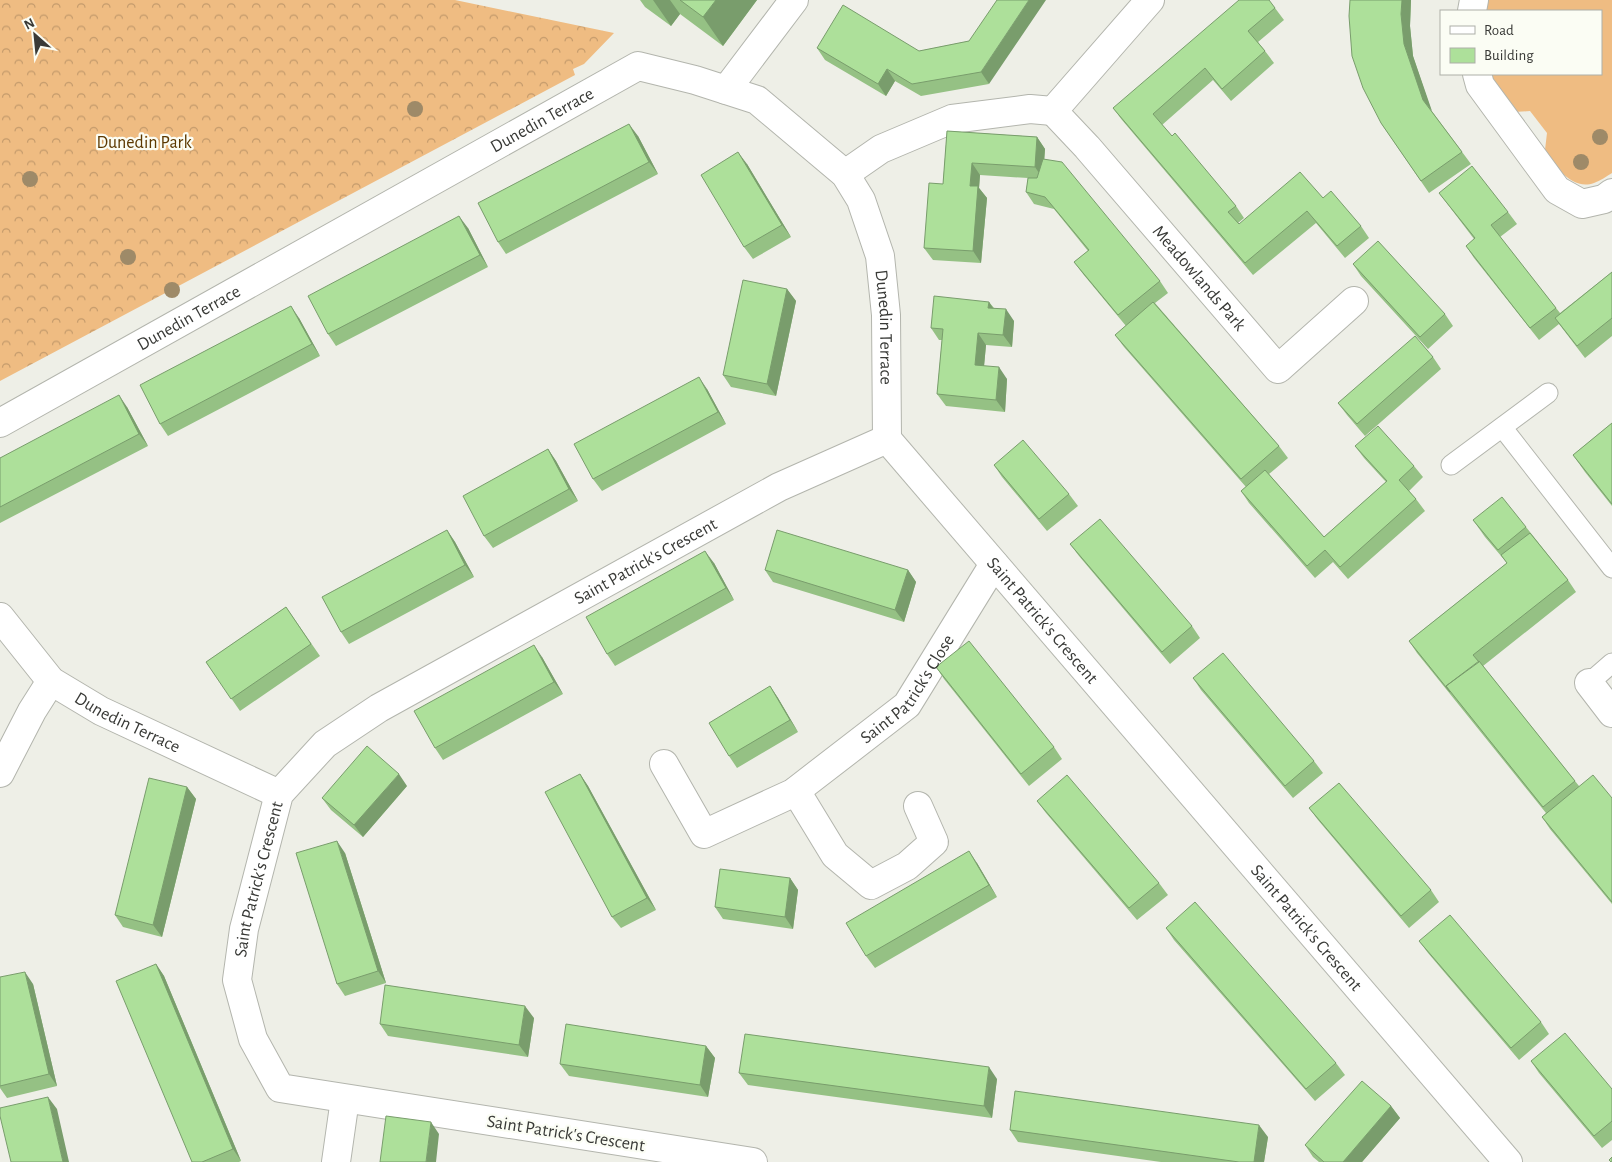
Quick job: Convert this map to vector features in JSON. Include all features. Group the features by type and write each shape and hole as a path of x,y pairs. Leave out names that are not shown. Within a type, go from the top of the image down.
{"street":[{"path":"726,90 794,0"},
{"path":"846,174 881,149 952,119 1030,109 1054,111 1150,0"},
{"name":"Dunedin Terrace","path":"0,422 638,66 757,100 846,174 861,200 880,256 886,315 887,439"},
{"path":"1477,75 1480,84 1557,190 1582,204 1604,199 1612,193"},
{"name":"Meadowlands Park","path":"1054,111 1278,368 1354,301"},
{"name":"Saint Patrick's Crescent","path":"753,1162 280,1088 253,1039 237,980 244,929 279,794 325,744 378,708 779,487 887,439 1508,1162"},
{"name":"Saint Patrick's Close","path":"664,764 704,834 796,791 907,705 994,564"},
{"name":"Dunedin Terrace","path":"0,617 51,681 101,711 279,794"},
{"path":"0,773 32,712 51,681"},
{"path":"1589,683 1612,713"},
{"path":"796,791 835,855 871,885 907,866 934,842 918,806"},
{"path":"336,1162 345,1099"}],"lane":[{"path":"1451,465 1548,393"},
{"path":"1502,427 1612,568"},
{"path":"1589,683 1612,663"}],"green space":[{"name":"Dunedin Park","path":"0,0 455,0 614,33 584,64 573,69 575,75 0,381"},
{"path":"1482,0 1612,0 1612,173 1586,185 1565,176 1545,150 1547,133 1530,111 1514,112 1490,75 1602,75 1602,10 1480,10"}],"building":[{"path":"680,0 716,0 703,17"},
{"path":"997,0 1029,0 981,72 912,84 887,69 878,84 817,48 843,5 919,51 969,41"},
{"path":"1239,0 1269,0 1275,8 1248,31 1265,51 1222,89 1205,68 1153,114 1172,136 1175,133 1236,206 1228,212 1239,224 1300,172 1323,198 1331,191 1361,226 1337,246 1307,211 1245,263 1113,108"},
{"path":"1350,0 1402,0 1401,14 1404,44 1423,100 1462,152 1421,181 1381,123 1363,88 1352,56 1349,16"},
{"path":"629,124 649,162 498,242 478,203"},
{"path":"947,131 1037,137 1035,167 972,163 970,186 978,186 973,251 924,248 929,183 943,184"},
{"path":"738,152 782,225 744,247 701,175"},
{"path":"1043,159 1062,162 1160,281 1118,315 1074,262 1089,250 1045,197 1026,192 1028,178 1037,178"},
{"path":"1472,166 1508,212 1491,225 1556,308 1530,328 1466,246 1475,238 1439,193"},
{"path":"459,216 480,255 328,334 308,296"},
{"path":"1378,241 1445,314 1420,337 1353,264"},
{"path":"1612,272 1612,318 1577,346 1555,318"},
{"path":"743,280 787,289 767,384 723,375"},
{"path":"934,296 989,302 988,308 1006,309 1003,335 978,333 975,365 999,367 996,400 937,394 943,329 931,328"},
{"path":"1153,302 1279,446 1241,479 1115,335"},
{"path":"291,306 312,344 160,424 140,385"},
{"path":"1415,336 1433,357 1357,424 1338,403"},
{"path":"699,377 718,412 593,479 574,444"},
{"path":"119,395 139,434 0,507 0,458"},
{"path":"1612,423 1612,504 1573,455"},
{"path":"1378,426 1414,466 1399,480 1416,499 1340,567 1325,550 1307,566 1241,491 1265,470 1324,537 1387,481 1355,446"},
{"path":"1023,440 1069,494 1039,519 994,465"},
{"path":"548,449 569,489 484,536 463,496"},
{"path":"1502,497 1526,527 1498,550 1473,520"},
{"path":"1100,519 1192,626 1162,652 1070,544"},
{"path":"447,530 465,565 341,632 322,597"},
{"path":"777,530 908,570 895,610 765,570"},
{"path":"1530,533 1568,580 1473,655 1479,662 1446,686 1450,692 1409,641 1507,563 1501,555"},
{"path":"705,551 726,588 607,654 586,617"},
{"path":"286,607 311,644 231,699 206,662"},
{"path":"969,641 1054,747 1021,774 936,667"},
{"path":"534,645 554,682 435,748 414,711"},
{"path":"1223,653 1314,761 1285,786 1193,678"},
{"path":"1479,661 1575,781 1543,807 1446,686"},
{"path":"770,686 790,720 729,756 709,723"},
{"path":"367,746 399,774 354,825 322,798"},
{"path":"580,774 647,898 612,917 545,792"},
{"path":"1067,775 1159,883 1129,908 1037,801"},
{"path":"1593,775 1612,798 1612,902 1542,817"},
{"path":"149,778 187,787 153,925 115,915"},
{"path":"1339,783 1431,890 1401,916 1309,808"},
{"path":"337,841 378,971 337,984 296,853"},
{"path":"969,851 989,885 866,956 846,923"},
{"path":"720,869 790,878 785,917 715,907"},
{"path":"1195,902 1336,1063 1306,1089 1166,928"},
{"path":"1450,915 1541,1022 1511,1048 1419,941"},
{"path":"156,964 233,1149 202,1162 192,1162 116,981"},
{"path":"25,972 49,1074 0,1086 0,977"},
{"path":"385,985 525,1006 519,1045 380,1024"},
{"path":"566,1024 706,1046 700,1085 560,1064"},
{"path":"1565,1033 1612,1089 1612,1121 1594,1136 1531,1061"},
{"path":"745,1034 989,1067 984,1106 739,1073"},
{"path":"1362,1081 1391,1106 1343,1162 1324,1162 1305,1145"},
{"path":"1015,1091 1259,1125 1254,1162 1239,1162 1010,1130"},
{"path":"48,1097 63,1162 11,1162 0,1116 0,1108"},
{"path":"386,1116 431,1122 426,1162 380,1162"}]}
